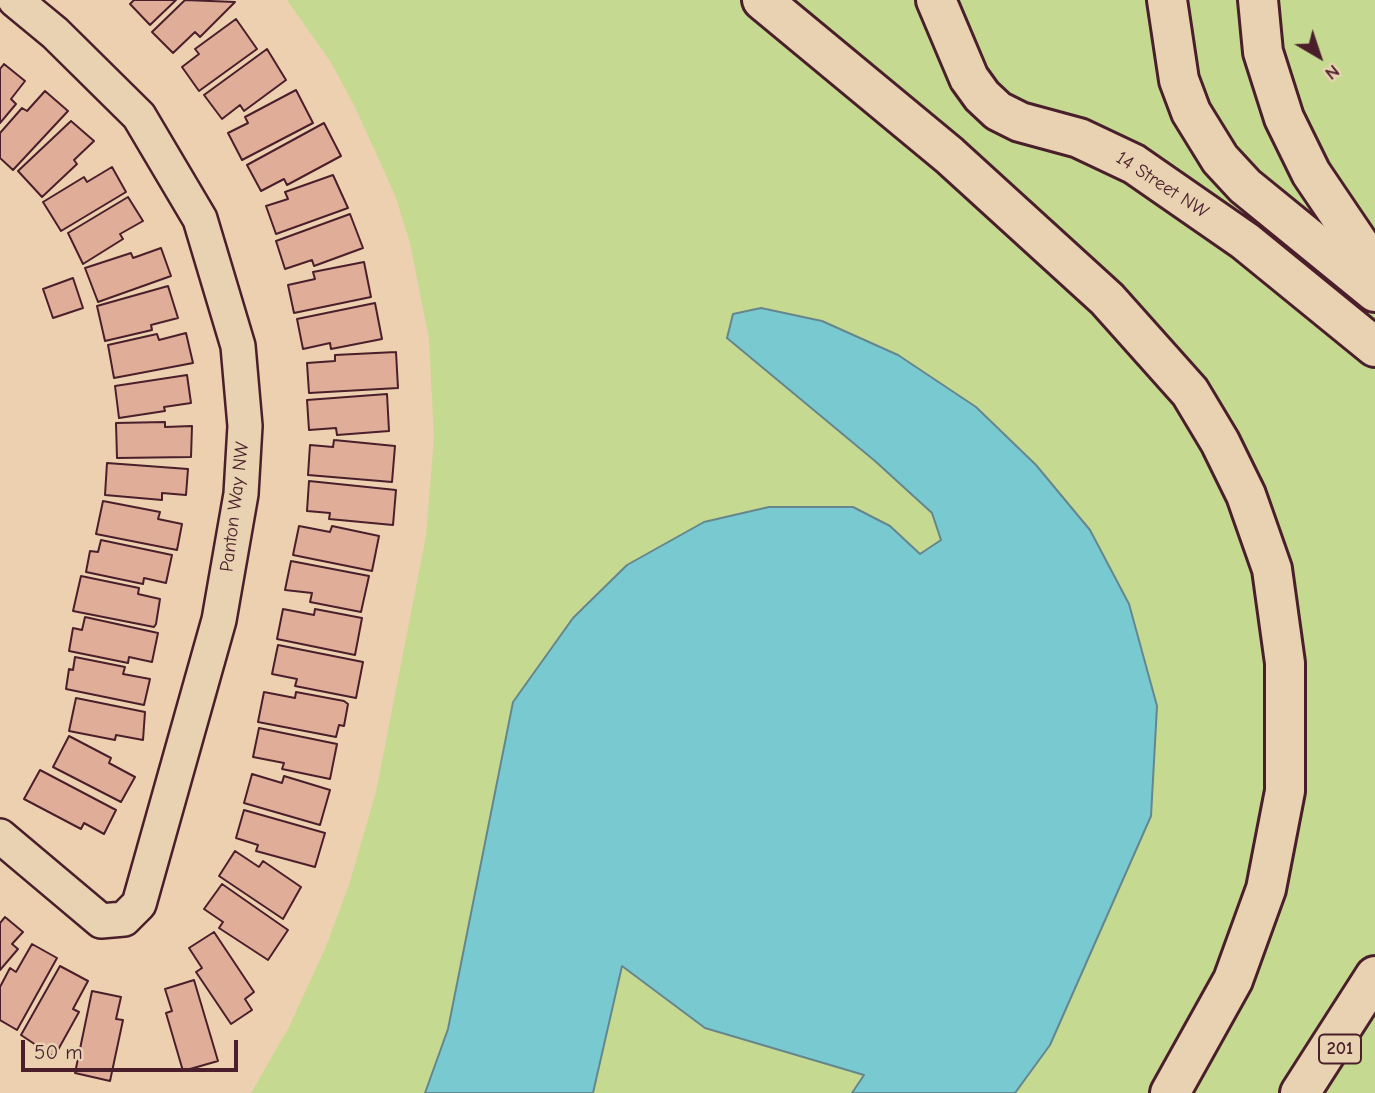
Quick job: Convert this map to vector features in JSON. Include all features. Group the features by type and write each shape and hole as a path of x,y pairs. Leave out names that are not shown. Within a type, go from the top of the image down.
{"main road":[{"path":"762,0 949,155 1055,248 1116,308 1190,392 1220,442 1246,495 1272,569 1285,663 1285,791 1266,890 1233,981 1170,1093"},
{"path":"1167,0 1179,80 1191,113 1220,159 1245,186 1375,292"},
{"path":"1258,0 1263,52 1284,118 1311,173 1361,247 1375,261"},
{"name":"14 Street NW","path":"946,10 969,78 982,96 998,111 1020,122 1079,138 1134,164 1245,241 1375,347"},
{"path":"1303,1093 1375,976"},
{"name":"201","path":"1303,1093 1375,1006"}],"street":[{"name":"Panton Way NW","path":"0,836 101,920 124,919 139,904 219,620 241,494 245,426 238,346 200,219 139,116 55,33 15,0"}],"green space":[{"path":"287,0 1375,0 1375,1093 251,1093 289,1027 325,949 349,885 376,792 426,536 434,438 429,339 410,243 395,195 354,105 330,61"}],"water":[{"path":"761,308 822,321 898,355 976,407 1036,465 1090,530 1129,604 1157,706 1151,816 1050,1045 1015,1093 852,1093 864,1075 705,1028 622,966 593,1093 425,1093 448,1029 513,702 573,618 627,565 704,522 769,507 853,507 890,526 920,554 941,540 932,513 875,461 727,338 733,314"}],"building":[{"path":"134,0 176,0 150,25 130,4"},
{"path":"185,0 235,2 200,37 195,32 173,53 152,32"},
{"path":"236,19 257,49 199,91 182,67 199,54 195,49"},
{"path":"267,49 286,80 244,111 240,105 222,119 204,95"},
{"path":"4,64 25,81 11,99 16,104 0,123 0,69"},
{"path":"296,90 313,123 242,160 228,133 248,123 245,117"},
{"path":"45,91 68,111 13,170 0,158 0,133 22,108 27,111"},
{"path":"71,121 94,141 74,160 77,164 42,197 18,171"},
{"path":"324,123 341,156 287,185 284,179 261,191 247,165"},
{"path":"112,167 126,192 61,231 43,202 84,177 87,182"},
{"path":"333,175 348,208 276,234 266,206 288,199 285,192"},
{"path":"128,197 143,221 120,234 123,239 83,264 68,233"},
{"path":"350,214 363,248 314,266 312,260 285,269 276,241"},
{"path":"161,248 171,276 98,302 85,268 131,253 133,258"},
{"path":"364,262 371,297 294,313 288,285 315,279 313,272"},
{"path":"73,278 83,308 53,318 43,289"},
{"path":"168,286 178,318 151,325 152,330 105,341 97,306"},
{"path":"375,303 382,339 331,349 330,343 303,349 297,319"},
{"path":"186,333 193,363 114,378 108,345 157,334 159,340"},
{"path":"396,352 398,388 309,393 307,363 335,361 335,355"},
{"path":"187,375 191,403 164,407 165,411 119,418 115,386"},
{"path":"387,394 389,431 337,435 336,428 309,430 307,400"},
{"path":"165,422 165,427 192,426 191,457 117,458 116,423"},
{"path":"334,440 395,446 392,482 308,475 310,445 333,447"},
{"path":"107,463 188,469 186,495 162,493 162,500 105,495"},
{"path":"309,481 396,490 393,525 329,519 330,513 307,511"},
{"path":"103,501 160,512 158,519 182,524 177,550 96,534"},
{"path":"299,526 330,532 332,526 379,536 372,571 293,555"},
{"path":"101,540 172,555 166,583 144,578 143,584 86,572 90,551 98,552"},
{"path":"291,561 369,576 361,612 310,602 312,593 285,590"},
{"path":"81,576 139,588 138,594 160,599 154,627 73,611"},
{"path":"283,609 314,615 315,609 362,618 355,655 277,639"},
{"path":"85,617 158,633 152,662 129,657 128,663 69,651 73,628 82,630"},
{"path":"278,645 363,662 356,698 295,686 297,679 272,674"},
{"path":"75,657 125,667 123,674 150,679 144,705 66,689 69,669 73,670"},
{"path":"264,692 295,698 296,692 344,701 348,704 344,726 339,725 336,737 258,722"},
{"path":"76,698 145,712 143,740 116,735 115,740 69,731"},
{"path":"259,728 337,744 330,779 282,769 284,763 253,757"},
{"path":"69,736 111,758 109,763 135,777 121,802 53,767"},
{"path":"40,770 116,810 104,834 84,823 81,829 24,799"},
{"path":"252,774 282,783 284,776 330,790 320,825 244,803"},
{"path":"244,810 325,833 315,867 256,851 258,845 236,838"},
{"path":"235,851 259,867 263,861 301,887 283,919 219,876"},
{"path":"222,884 288,930 268,960 219,928 223,922 204,909"},
{"path":"5,917 23,932 12,944 18,949 0,970 0,923"},
{"path":"214,932 254,992 245,999 252,1010 231,1024 196,972 202,968 189,948"},
{"path":"32,944 57,958 17,1030 0,1020 0,987 10,968 16,972"},
{"path":"60,966 88,981 73,1009 79,1012 54,1057 21,1035"},
{"path":"194,980 218,1061 183,1071 166,1013 172,1011 165,989"},
{"path":"92,991 121,997 116,1019 123,1020 110,1081 75,1073"}]}
